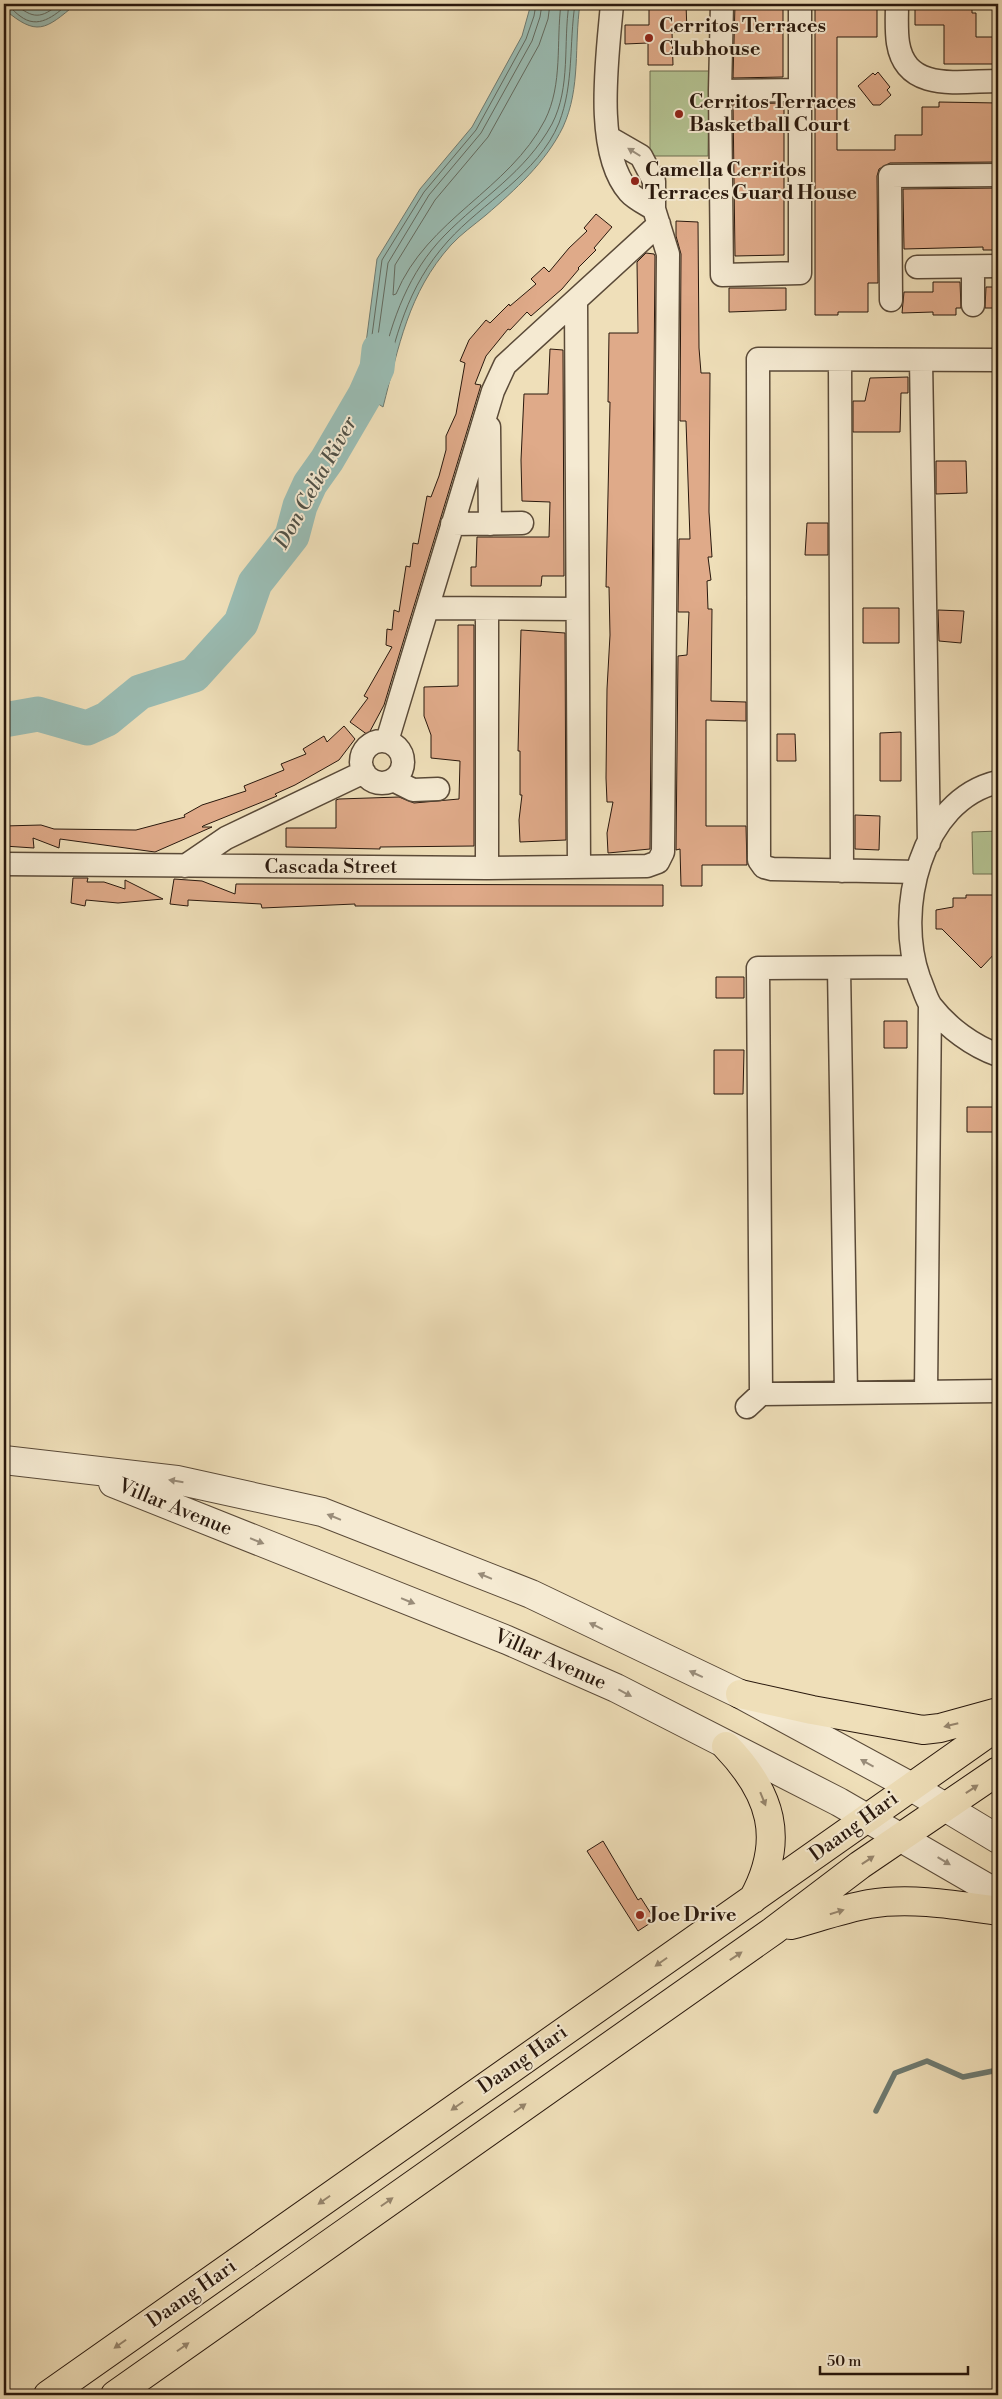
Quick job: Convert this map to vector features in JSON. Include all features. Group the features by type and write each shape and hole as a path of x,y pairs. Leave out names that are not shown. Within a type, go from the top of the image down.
{"main road":[{"path":"740,1694 812,1710 923,1730 940,1728 998,1712"},
{"name":"Daang Hari","path":"48,2395 701,1934 752,1900 910,1786 998,1726"},
{"path":"726,1746 756,1783 766,1806 770,1830 767,1866 752,1900"},
{"name":"Daang Hari","path":"115,2395 773,1931 860,1866 998,1771"},
{"path":"773,1931 870,1904 921,1903 998,1910"}],"street":[{"path":"386,741 489,407 505,365 576,300 656,217 654,181 641,156 608,137 604,105 612,4"},
{"path":"722,4 720,91 722,274 800,273 800,4"},
{"path":"897,4 898,42 903,61 912,72 925,79 939,81 998,81"},
{"path":"720,91 800,90"},
{"path":"891,300 890,176 998,175"},
{"name":"Cascada Street","path":"4,864 487,868 647,866 658,862 664,852 668,254 656,217"},
{"path":"917,267 998,266"},
{"path":"973,267 973,305"},
{"path":"576,300 578,867"},
{"path":"917,872 764,868 759,860 758,359 998,360"},
{"path":"840,360 842,871"},
{"path":"920,360 929,843"},
{"path":"489,407 490,524"},
{"path":"452,524 522,523"},
{"path":"428,608 577,609"},
{"path":"487,609 487,868"},
{"path":"386,741 398,748 403,762 398,775 393,780 380,783 368,777 364,772 361,759 367,747 373,742 386,741"},
{"path":"185,866 226,838 364,772"},
{"path":"393,780 413,790 438,789"},
{"path":"926,1392 930,1005 915,967 911,943 912,898 917,872 929,843 946,814 966,795 985,785 998,782"},
{"path":"915,967 758,968 754,1401 846,1393 998,1391"},
{"path":"840,968 846,1393"},
{"path":"930,1005 962,1036 998,1055"},
{"name":"Villar Avenue","path":"4,1460 177,1480 322,1512 531,1594 740,1694 910,1786 998,1839"},
{"name":"Villar Avenue","path":"82,1470 507,1640 616,1688 726,1746 868,1817 998,1894"}],"green space":[{"name":"Cerritos Terraces Basketball Court","path":"650,71 709,71 708,156 650,156"},
{"path":"998,831 998,874 973,874 972,832"}],"water":[{"path":"4,4 76,4 56,20 41,27 33,27 15,18 4,9"},
{"path":"531,4 580,4 575,82 569,112 556,140 539,164 508,196 451,245 436,263 424,282 400,342 383,407 365,395 366,343 377,259 420,189 472,127 522,36"}],"building":[{"name":"Cerritos Terraces Clubhouse","path":"649,4 686,4 687,32 672,32 673,65 648,65 648,43 625,44 625,25 649,25"},
{"path":"735,4 783,4 783,77 733,78"},
{"path":"815,4 877,4 877,37 837,37 837,150 895,150 895,135 922,135 922,107 939,107 939,102 998,103 998,162 890,163 879,169 877,176 878,283 868,283 868,312 838,312 838,315 815,315"},
{"path":"915,4 972,4 972,13 976,13 976,37 998,37 998,56 995,56 995,64 944,64 944,25 915,25"},
{"path":"878,72 890,87 887,90 891,95 880,105 873,105 858,86 873,73 875,75"},
{"path":"784,103 784,255 735,256 733,104"},
{"path":"998,188 998,250 983,250 983,247 904,249 903,189"},
{"path":"596,214 612,227 594,248 596,250 578,268 562,289 531,316 527,312 510,330 508,329 486,356 475,384 481,385 384,705 368,735 350,722 368,698 364,696 392,647 386,645 387,629 392,630 394,610 399,612 406,566 410,567 413,543 418,544 427,496 431,497 439,476 446,450 446,436 456,414 465,363 460,361 469,340 486,320 490,323 509,304 510,306 536,284 531,279 544,267 549,272 569,248 587,231 584,228"},
{"path":"676,221 698,222 699,348 701,373 710,373 709,512 712,557 708,557 711,580 707,581 708,609 712,609 711,701 746,702 746,721 706,720 706,826 746,826 747,865 702,865 702,886 681,886 680,849 676,850 678,656 687,655 689,612 678,612 679,539 690,539 686,421 680,421 681,254 676,236"},
{"path":"646,253 654,254 655,256 650,849 608,853 607,833 613,802 607,802 606,778 610,635 609,587 606,587 610,402 608,402 609,333 638,333 637,262"},
{"path":"933,282 960,282 961,308 956,308 956,315 933,315 933,312 902,313 904,292 933,292"},
{"path":"986,287 998,287 998,308 985,308"},
{"path":"729,288 786,288 786,310 729,312"},
{"path":"550,349 563,350 564,576 542,576 541,586 471,586 471,567 476,567 477,537 549,537 550,502 522,501 521,460 524,394 548,394"},
{"path":"908,377 908,393 901,393 900,432 853,432 853,401 865,401 870,378"},
{"path":"936,461 966,461 967,493 936,494"},
{"path":"807,523 828,523 828,555 805,555"},
{"path":"863,608 899,608 899,643 863,643"},
{"path":"938,610 964,611 961,643 939,641"},
{"path":"458,625 474,625 474,846 380,847 380,849 286,847 286,828 336,828 336,800 339,799 399,797 414,803 459,799 460,761 431,758 431,735 424,716 424,687 458,686"},
{"path":"521,630 565,633 566,840 520,842 519,820 522,795 520,795 520,751 518,751"},
{"path":"344,726 355,739 339,760 275,794 277,796 203,826 212,827 155,852 60,839 59,848 33,838 34,848 4,846 4,826 41,825 54,829 136,830 185,817 184,815 202,805 246,791 244,786 284,770 281,764 306,754 303,749 324,736 327,742"},
{"path":"901,732 901,781 880,781 880,733"},
{"path":"777,734 795,734 796,761 777,761"},
{"path":"855,815 880,816 879,850 855,849"},
{"path":"73,878 88,878 87,882 104,882 125,889 125,880 163,899 118,903 86,900 85,906 71,903"},
{"path":"174,879 202,881 235,894 236,884 663,885 663,906 355,906 355,904 262,908 261,904 188,900 188,906 170,904"},
{"path":"966,895 998,895 998,950 981,968 942,929 936,929 936,910 953,907 953,898 966,898"},
{"path":"716,977 744,977 744,998 716,998"},
{"path":"884,1021 907,1021 907,1048 884,1048"},
{"path":"714,1050 744,1050 743,1094 714,1094"},
{"path":"967,1107 994,1107 994,1132 967,1132"},
{"path":"603,1841 638,1900 641,1898 655,1920 638,1931 587,1851"}],"waterway":[{"name":"Don Celia River","path":"4,720 38,714 87,728 107,719 140,692 194,675 241,623 255,583 292,536 300,506 310,484 327,460 365,395 377,368 379,350"},
{"path":"876,2111 895,2073 927,2061 963,2077 998,2070"}],"place":[{"name":"Cerritos Terraces Clubhouse","path":"649,38"},
{"name":"Cerritos Terraces Basketball Court","path":"679,114"},
{"name":"Camella Cerritos Terraces Guard House","path":"635,181"},
{"name":"Joe Drive","path":"640,1915"}]}
